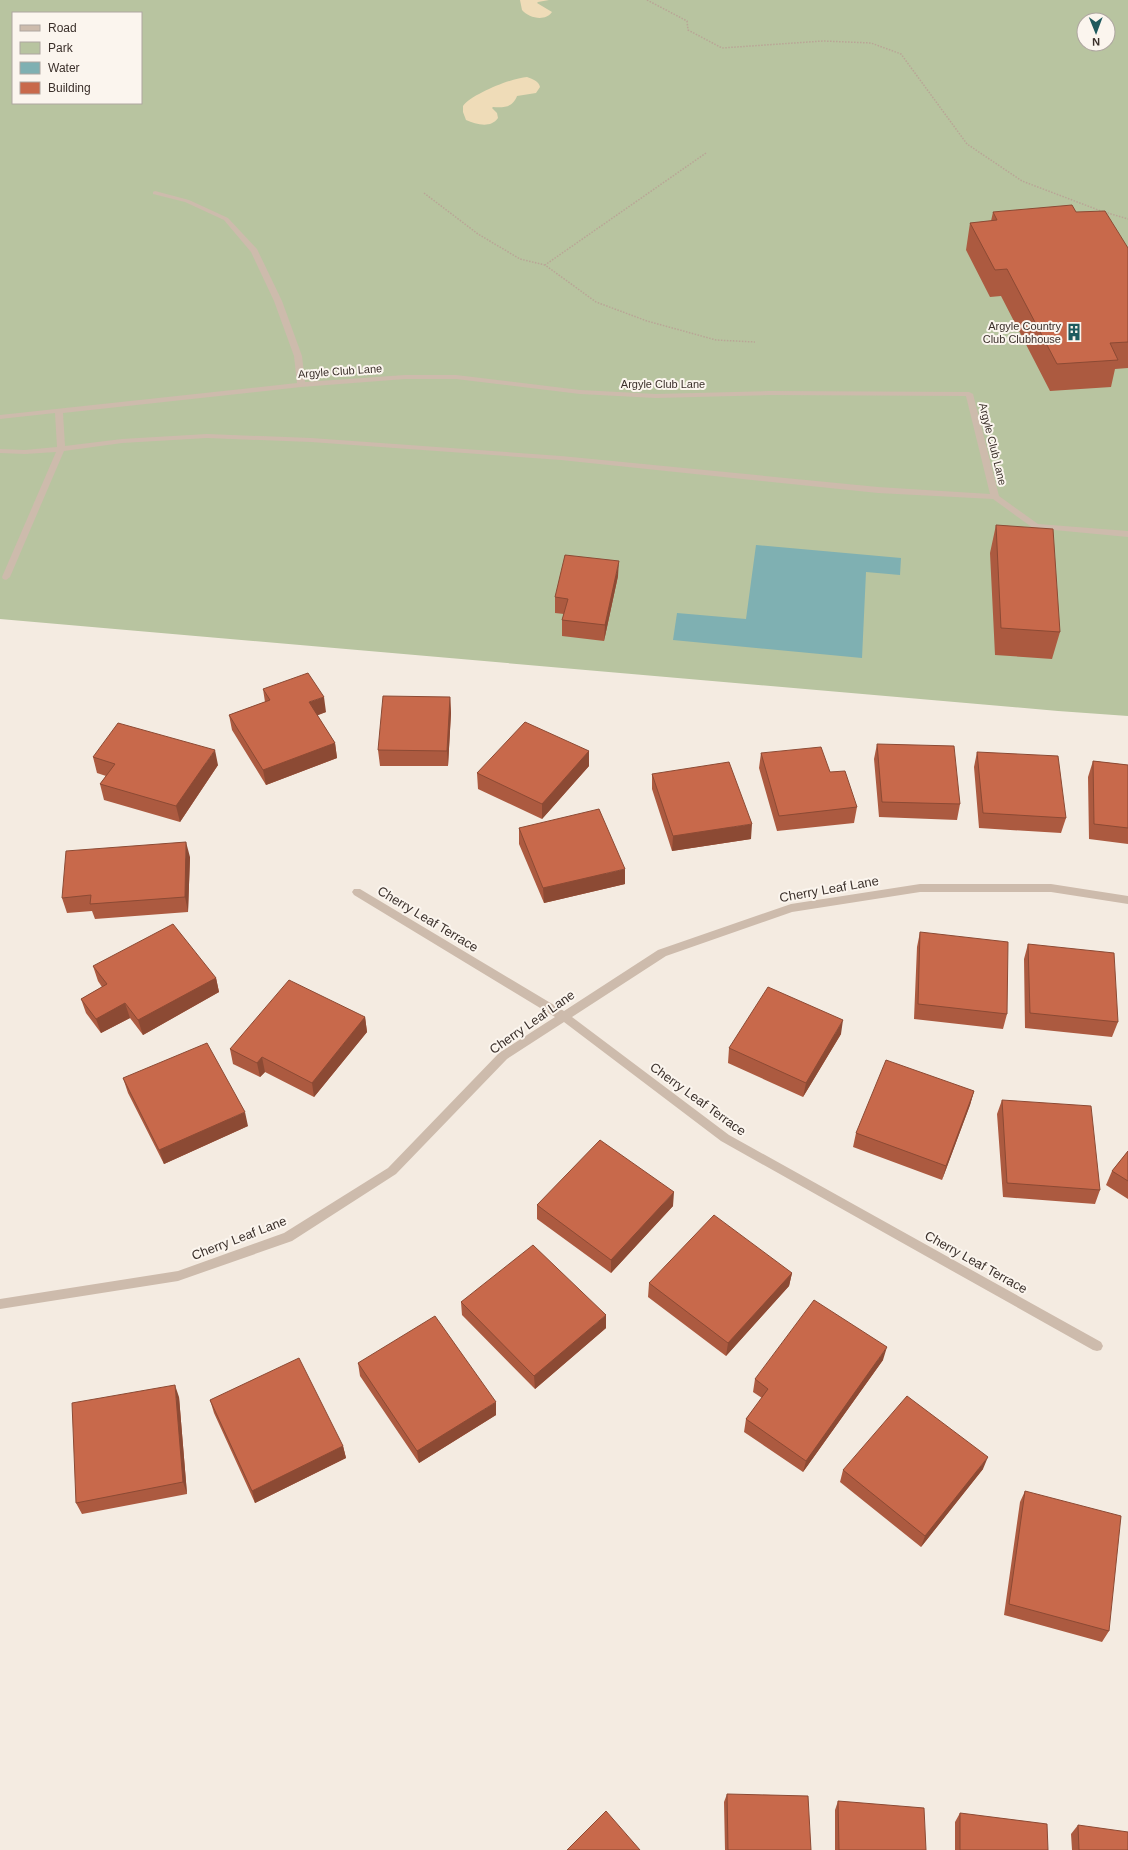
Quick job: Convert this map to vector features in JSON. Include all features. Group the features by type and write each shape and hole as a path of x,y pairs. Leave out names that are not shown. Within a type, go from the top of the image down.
{"street":[{"path":"155,193 187,201 226,219 254,251 278,302 298,356 301,385"},
{"name":"Argyle Club Lane","path":"0,417 301,385 405,377 456,377 580,392 656,396 769,393 969,394 995,497 878,490 561,458 311,440 207,436 122,441 25,452 0,451"},
{"path":"6,577 61,449 59,410"},
{"path":"995,497 1036,526 1128,534"},
{"name":"Cherry Leaf Lane","path":"0,1304 178,1276 288,1237 392,1171 503,1056 562,1016 662,953 791,908 920,888 1051,888 1128,900"},
{"name":"Cherry Leaf Terrace","path":"357,892 562,1016 725,1138 1097,1346"}],"path":[{"path":"647,0 687,21 688,30 722,48 823,41 871,43 901,54 968,144 1022,181 1101,211 1128,219"},
{"path":"545,265 706,153"},
{"path":"424,193 478,234 520,259 545,265 596,302 647,322 716,340 755,342"}],"green space":[{"path":"0,0 1128,0 1128,716 0,619"}],"sand":[{"path":"520,0 549,0 537,3 552,12 545,17 533,17 522,10"},
{"path":"527,77 538,83 540,87 536,93 517,96 511,105 508,106 493,107 492,108 497,113 498,118 491,124 483,125 466,120 463,112 463,106 468,101 493,87 512,80"}],"water":[{"path":"756,545 901,558 900,575 866,572 862,658 673,640 677,613 746,619"}],"building":[{"name":"Argyle Country Club Clubhouse","path":"1072,205 1076,212 1105,211 1128,248 1128,342 1110,343 1118,360 1057,364 1007,269 995,270 970,223 997,220 993,212"},
{"path":"996,525 1053,529 1060,632 1001,628"},
{"path":"565,555 619,561 605,625 562,620 568,599 555,597"},
{"path":"308,673 324,697 309,702 335,743 263,770 229,715 270,700 263,689"},
{"path":"383,696 450,697 447,751 378,750"},
{"path":"525,722 589,751 542,804 477,773"},
{"path":"118,723 215,750 176,806 100,784 115,764 93,757"},
{"path":"877,744 954,746 960,804 882,802"},
{"path":"821,747 830,772 845,771 857,807 779,816 761,753"},
{"path":"977,752 1058,756 1066,818 983,813"},
{"path":"1093,761 1128,765 1128,828 1094,824"},
{"path":"729,762 752,824 673,836 652,774"},
{"path":"599,809 625,869 543,888 519,828"},
{"path":"186,842 185,897 90,904 91,895 62,898 66,851"},
{"path":"173,924 216,978 138,1020 125,1003 96,1019 81,999 107,984 93,966"},
{"path":"920,932 1008,942 1007,1014 918,1004"},
{"path":"1028,944 1114,953 1118,1022 1030,1013"},
{"path":"289,980 365,1017 312,1083 262,1057 257,1063 230,1049"},
{"path":"768,987 843,1020 806,1083 729,1048"},
{"path":"207,1043 245,1112 159,1150 123,1078"},
{"path":"886,1060 974,1091 946,1166 856,1133"},
{"path":"1002,1100 1091,1106 1100,1190 1007,1183"},
{"path":"600,1140 674,1192 611,1260 537,1205"},
{"path":"1128,1151 1128,1181 1112,1171"},
{"path":"714,1215 792,1273 728,1343 649,1283"},
{"path":"533,1245 606,1315 534,1376 461,1302"},
{"path":"814,1300 887,1347 806,1461 746,1419 768,1389 755,1379"},
{"path":"435,1316 496,1402 417,1451 358,1363"},
{"path":"299,1358 343,1446 252,1491 210,1400"},
{"path":"175,1385 183,1482 76,1503 72,1403"},
{"path":"907,1396 988,1457 925,1536 843,1470"},
{"path":"1025,1491 1121,1516 1109,1631 1009,1604"},
{"path":"727,1794 808,1796 811,1850 728,1850"},
{"path":"838,1801 924,1808 926,1850 839,1850"},
{"path":"606,1811 640,1850 567,1850"},
{"path":"960,1813 1047,1824 1048,1850 960,1850"},
{"path":"1078,1825 1128,1832 1128,1850 1079,1850"}],"place":[{"name":"Argyle Country Club Clubhouse","path":"1074,332"}]}
